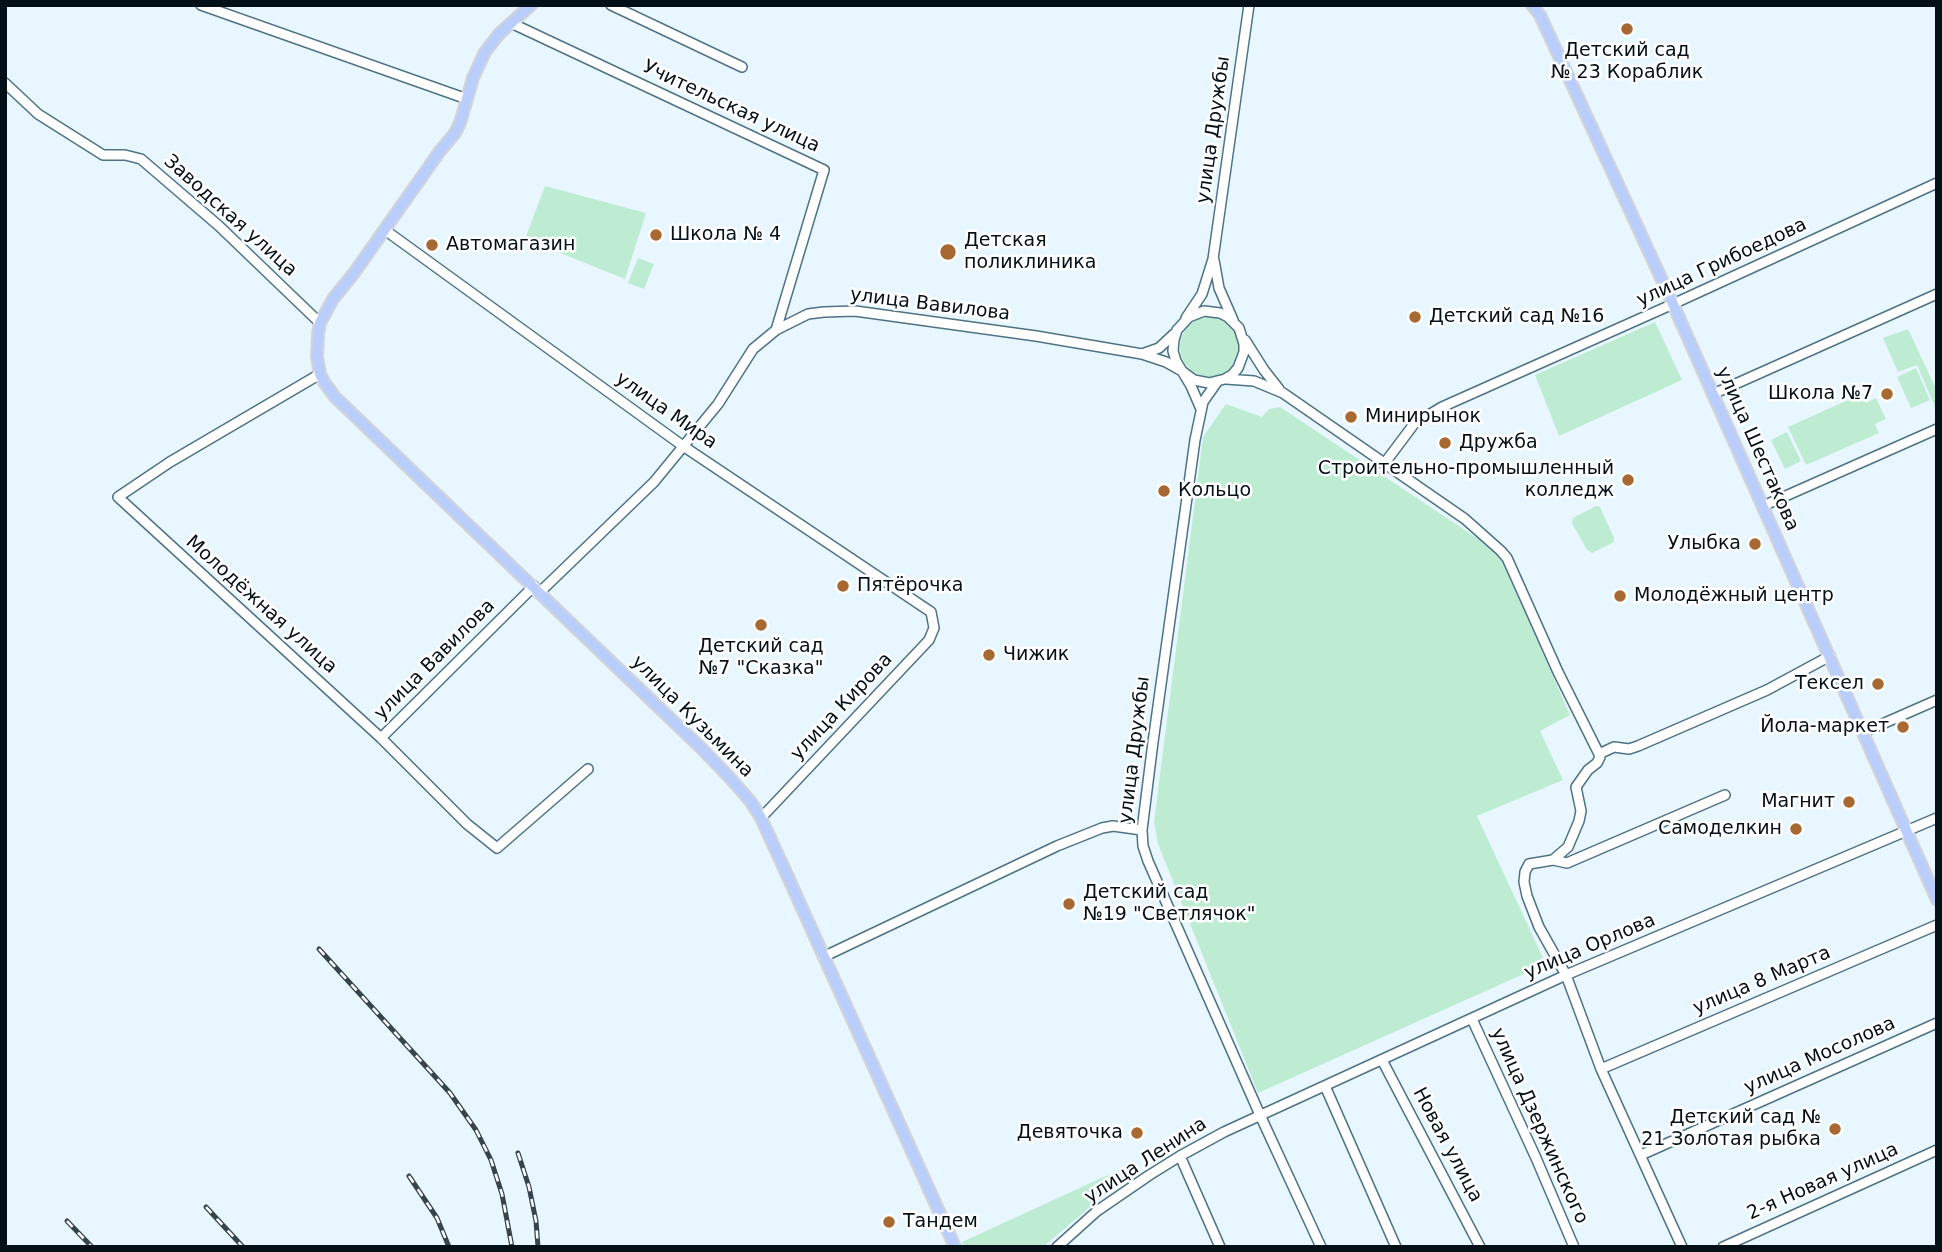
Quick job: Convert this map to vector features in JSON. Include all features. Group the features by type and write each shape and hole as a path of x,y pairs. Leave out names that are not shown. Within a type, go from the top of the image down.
{"main road":[{"path":"320,374 316,346 320,323 333,299 455,133 473,78 485,52 499,34 531,5"},
{"name":"улица Шестакова","path":"1532,5 1540,15 1673,304 1937,900"},
{"name":"улица Кузьмина","path":"320,374 335,397 537,589 730,778 751,802 761,818 955,1247"}],"street":[{"path":"201,5 467,99"},
{"path":"611,5 742,67"},
{"name":"улица Дружбы","path":"1213,259 1249,5"},
{"name":"Учительская улица","path":"511,23 824,170 776,330"},
{"name":"Заводская улица","path":"5,83 38,114 103,155 125,155 141,159 219,226 320,323"},
{"name":"улица Грибоедова","path":"1384,464 1414,424 1427,414 1937,183"},
{"name":"улица Мира","path":"385,230 683,446 931,612"},
{"path":"1213,259 1219,288 1234,322 1264,370 1283,393"},
{"path":"1200,409 1173,351 1180,326 1202,294 1213,259"},
{"path":"1713,394 1937,294"},
{"name":"улица Вавилова","path":"589,769 496,848 467,824 381,738 654,482 718,404 753,349 776,330 808,314 855,311 1142,354 1182,370"},
{"path":"1142,354 1159,348 1197,313 1213,311 1234,322"},
{"path":"1200,409 1221,381 1238,368 1242,361 1243,335"},
{"path":"1182,370 1187,376 1202,382 1239,379 1254,381 1283,393 1465,519 1507,558 1600,757 1576,787 1581,811 1579,821 1568,847 1553,860"},
{"name":"Молодёжная улица","path":"320,374 170,462 117,497 381,738"},
{"name":"улица Дружбы","path":"1200,409 1142,830 1143,846 1260,1115 1321,1247"},
{"path":"1763,506 1937,429"},
{"name":"улица Кирова","path":"761,818 929,640 934,628 931,612"},
{"path":"1599,754 1614,747 1629,749 1638,746 1767,690 1830,656"},
{"path":"1864,732 1937,700"},
{"path":"1682,1247 1601,1069 1566,975 1539,928 1524,882 1529,864 1553,860 1567,863 1725,795"},
{"name":"улица Орлова","path":"1260,1115 1566,975 1937,818"},
{"path":"823,957 1057,846 1102,828 1142,830"},
{"name":"улица 8 Марта","path":"1601,1069 1937,925"},
{"name":"улица Дзержинского","path":"1472,1019 1574,1247"},
{"name":"улица Мосолова","path":"1641,1155 1937,1023"},
{"name":"Новая улица","path":"1382,1060 1480,1247"},
{"path":"1325,1086 1396,1247"},
{"name":"улица Ленина","path":"1057,1247 1097,1211 1180,1156 1260,1115"},
{"name":"2-я Новая улица","path":"1723,1247 1937,1150"},
{"path":"1180,1156 1220,1247"}],"green space":[{"path":"545,186 646,213 625,279 525,239"},
{"path":"638,258 654,264 644,289 628,283"},
{"path":"1210,317 1222,319 1235,330 1240,347 1238,359 1227,372 1210,377 1198,375 1185,364 1180,347 1182,335 1193,322"},
{"path":"1655,322 1682,380 1559,436 1535,375"},
{"path":"1908,329 1937,391 1936,409 1917,365 1898,372 1883,338"},
{"path":"1916,368 1930,400 1911,408 1897,377"},
{"path":"1861,394 1866,403 1876,398 1886,419 1875,424 1879,433 1806,465 1788,427"},
{"path":"1226,404 1262,417 1269,409 1280,407 1489,546 1502,561 1570,715 1540,731 1563,780 1477,816 1546,964 1258,1093 1158,844 1154,822 1203,437"},
{"path":"1787,432 1801,461 1785,469 1771,440"},
{"path":"1596,506 1600,507 1614,542 1592,553 1587,550 1572,523 1573,518"},
{"path":"1121,1169 1123,1179 1043,1247 964,1247 962,1242"}],"railway":[{"path":"319,949 450,1093 476,1130 491,1160 502,1194 512,1247"},
{"path":"518,1153 529,1187 538,1247"},
{"path":"409,1176 437,1218 449,1247"},
{"path":"206,1207 243,1247"},
{"path":"67,1221 92,1247"}],"place":[{"name":"Детский сад № 23 Кораблик","path":"1627,29"},
{"name":"Школа № 4","path":"656,235"},
{"name":"Автомагазин","path":"432,245"},
{"name":"Детская поликлиника","path":"948,252"},
{"name":"Детский сад №16","path":"1415,317"},
{"name":"Школа №7","path":"1887,394"},
{"name":"Минирынок","path":"1351,417"},
{"name":"Дружба","path":"1445,443"},
{"name":"Строительно-промышленный колледж","path":"1628,480"},
{"name":"Кольцо","path":"1164,491"},
{"name":"Улыбка","path":"1755,544"},
{"name":"Пятёрочка","path":"843,586"},
{"name":"Молодёжный центр","path":"1620,596"},
{"name":"Детский сад №7 \"Сказка\"","path":"761,625"},
{"name":"Чижик","path":"989,655"},
{"name":"Тексел","path":"1878,684"},
{"name":"Йола-маркет","path":"1903,727"},
{"name":"Магнит","path":"1849,802"},
{"name":"Самоделкин","path":"1796,829"},
{"name":"Детский сад №19 \"Светлячок\"","path":"1069,904"},
{"name":"Детский сад № 21 Золотая рыбка","path":"1835,1129"},
{"name":"Девяточка","path":"1137,1133"},
{"name":"Тандем","path":"889,1222"}]}
